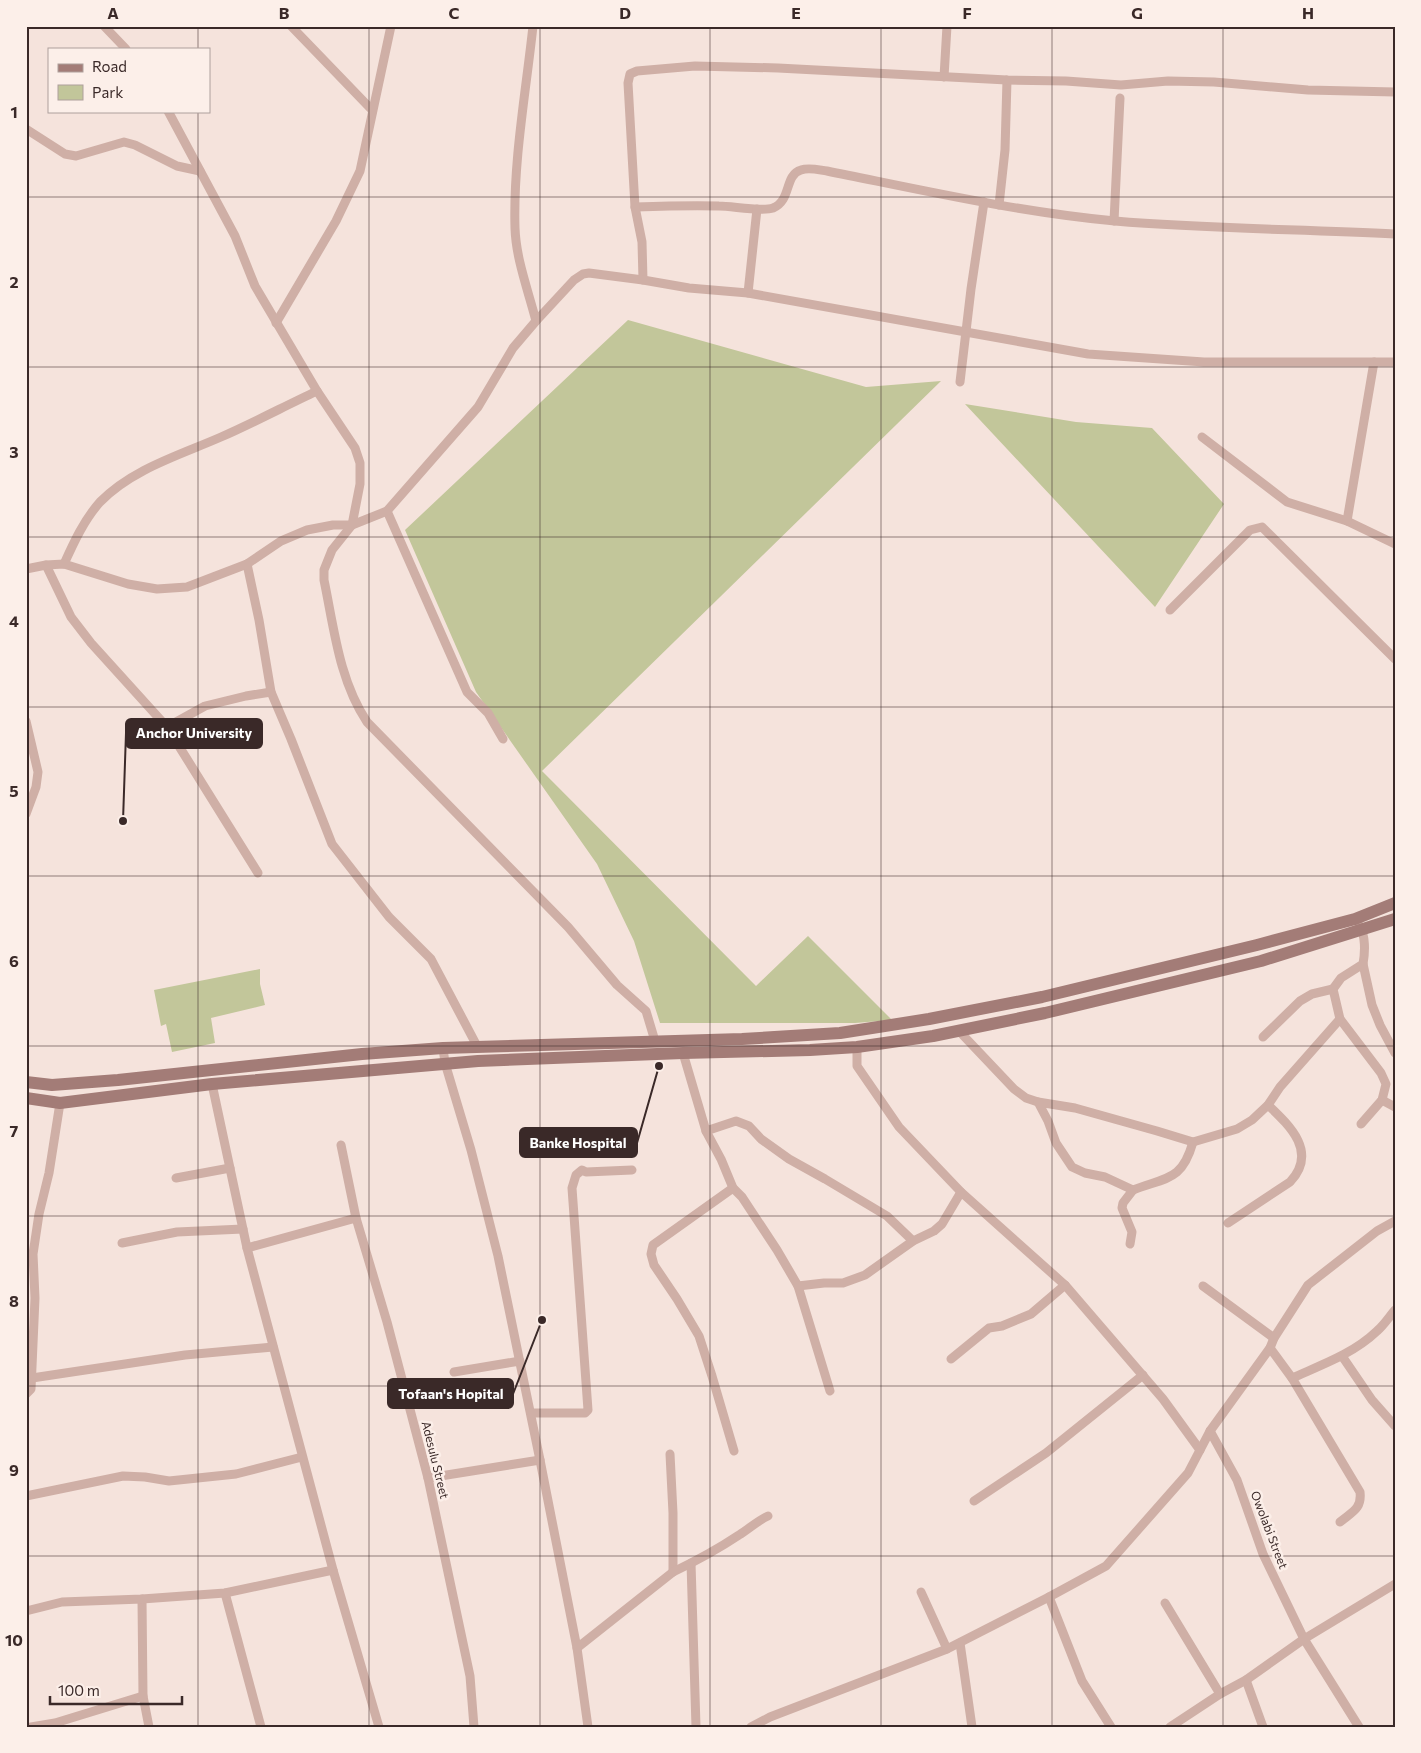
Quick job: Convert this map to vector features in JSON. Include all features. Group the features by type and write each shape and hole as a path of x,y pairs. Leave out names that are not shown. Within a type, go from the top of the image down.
{"street":[{"path":"104,26 125,48"},
{"path":"291,26 372,110"},
{"path":"276,323 336,221 360,171 390,26"},
{"path":"533,26 517,170 515,229 522,273 536,320"},
{"path":"944,77 947,26"},
{"path":"643,280 642,242 635,207 628,83 630,74 633,72 695,66 778,68 1121,85 1177,81 1308,90 1395,92"},
{"path":"999,205 1005,150 1007,80"},
{"path":"1114,220 1120,98"},
{"path":"169,112 234,236 255,286 317,391 355,448 360,463 360,484 352,525 332,550 324,570 324,580 342,669 359,711 367,722 568,927 617,985 646,1011 655,1041"},
{"path":"26,129 65,154 76,156 124,142 135,145 177,166 200,171"},
{"path":"635,207 719,206 769,209 780,203 785,197 793,175 799,170 807,169 827,171 999,205 1114,220 1198,226 1395,234"},
{"path":"960,382 984,202"},
{"path":"748,293 757,208"},
{"path":"26,569 64,564 128,584 157,590 187,587 247,564 281,541 307,530 333,525 352,525 387,511 478,407 513,348 536,320 574,280 583,274 589,273 689,288 748,293 1088,354 1204,362 1395,362"},
{"path":"1347,521 1374,362"},
{"path":"64,564 82,526 101,502 123,483 147,468 223,436 317,391"},
{"path":"1202,437 1287,502 1347,521 1395,544"},
{"path":"387,511 468,692 488,713 503,739"},
{"path":"1170,610 1250,530 1262,527 1395,659"},
{"path":"247,564 271,692 332,844 389,917 430,959 477,1046"},
{"path":"46,565 71,617 91,643 167,727 258,873"},
{"path":"167,727 205,706 271,692"},
{"path":"26,814 38,779 37,765 27,727"},
{"path":"26,1082 52,1085 118,1080 343,1056 443,1048 742,1040 840,1033 929,1019 1051,995 1355,919 1395,903"},
{"path":"1355,919 1362,930 1363,964 1372,1005 1395,1053"},
{"path":"26,1098 60,1103 212,1084 445,1063 857,1047 933,1036 1045,1013 1261,961 1395,919"},
{"path":"1263,1037 1300,1001 1312,994 1332,989 1341,978 1363,964"},
{"path":"1332,989 1340,1020 1381,1073 1386,1084 1382,1100 1361,1124"},
{"path":"959,1031 1014,1089 1026,1098 1038,1102 1075,1108 1193,1142 1237,1130 1252,1120 1268,1105 1280,1087 1340,1020"},
{"path":"857,1047 857,1066 899,1127 961,1192 1065,1285 1163,1399 1200,1450"},
{"path":"443,1048 445,1063 471,1150 496,1247 531,1412 577,1648 588,1727"},
{"path":"683,1053 706,1131 721,1158 733,1188 742,1197 798,1286 830,1391"},
{"path":"212,1084 247,1248 333,1570 379,1727"},
{"path":"1382,1100 1395,1107"},
{"path":"1038,1102 1056,1142 1072,1167 1085,1173 1105,1177 1133,1190"},
{"path":"26,1394 31,1388 32,1378 30,1329 35,1298 29,1254 49,1173 60,1103"},
{"path":"1228,1223 1290,1182 1300,1166 1302,1148 1290,1126 1268,1105"},
{"path":"706,1131 736,1121 749,1126 761,1140 789,1160 887,1216 913,1241"},
{"path":"1130,1244 1132,1232 1122,1208 1123,1202 1133,1190 1178,1173 1188,1157 1193,1142"},
{"name":"Adesulu Street","path":"341,1146 356,1218 387,1322 428,1478 470,1676 474,1727"},
{"path":"176,1178 230,1168"},
{"path":"531,1412 584,1413 588,1410 572,1188 576,1175 582,1170 586,1172 632,1170"},
{"path":"733,1188 653,1245 650,1254 654,1265 699,1336 734,1451"},
{"path":"798,1286 824,1282 844,1283 865,1276 913,1241 934,1231 942,1224 961,1192"},
{"path":"247,1248 356,1218"},
{"path":"751,1727 770,1717 947,1649 1106,1566 1188,1473 1210,1431 1270,1348 1274,1338 1308,1285 1378,1231 1395,1221"},
{"path":"122,1243 177,1232 243,1229"},
{"path":"951,1358 989,1328 1002,1326 1031,1314 1065,1285"},
{"path":"1202,1286 1274,1338"},
{"path":"1292,1378 1342,1356 1378,1331 1395,1310"},
{"path":"32,1378 184,1355 273,1347"},
{"path":"1270,1348 1292,1378 1360,1492 1361,1500 1358,1507 1340,1522"},
{"path":"1342,1356 1372,1400 1395,1426"},
{"path":"454,1372 520,1362"},
{"path":"974,1501 1046,1453 1142,1375"},
{"name":"Owolabi Street","path":"1210,1431 1237,1480 1263,1554 1304,1639 1359,1727"},
{"path":"670,1454 673,1572"},
{"path":"26,1496 123,1476 169,1481 236,1474 302,1457"},
{"path":"428,1478 540,1460"},
{"path":"577,1648 673,1572 741,1534 768,1516"},
{"path":"691,1563 696,1727"},
{"path":"26,1612 62,1602 225,1593 333,1570"},
{"path":"1170,1727 1220,1694 1246,1680 1304,1639 1395,1584"},
{"path":"921,1592 947,1649"},
{"path":"225,1593 261,1727"},
{"path":"1049,1597 1082,1681 1111,1727"},
{"path":"142,1599 142,1696 149,1727"},
{"path":"1165,1603 1220,1694"},
{"path":"960,1643 972,1727"},
{"path":"1246,1680 1263,1727"},
{"path":"31,1727 55,1723 142,1696"}],"green space":[{"path":"628,320 866,387 941,381 542,771 756,986 808,936 892,1020 855,1023 660,1023 634,941 597,864 476,692 405,530"},
{"path":"965,404 1076,422 1152,428 1224,504 1155,607"},
{"path":"260,969 260,984 265,1005 211,1018 215,1043 172,1052 166,1024 161,1026 154,990"}],"place":[{"name":"Anchor University","path":"123,821"},
{"name":"Banke Hospital","path":"659,1066"},
{"name":"Tofaan's Hopital","path":"542,1320"}]}
